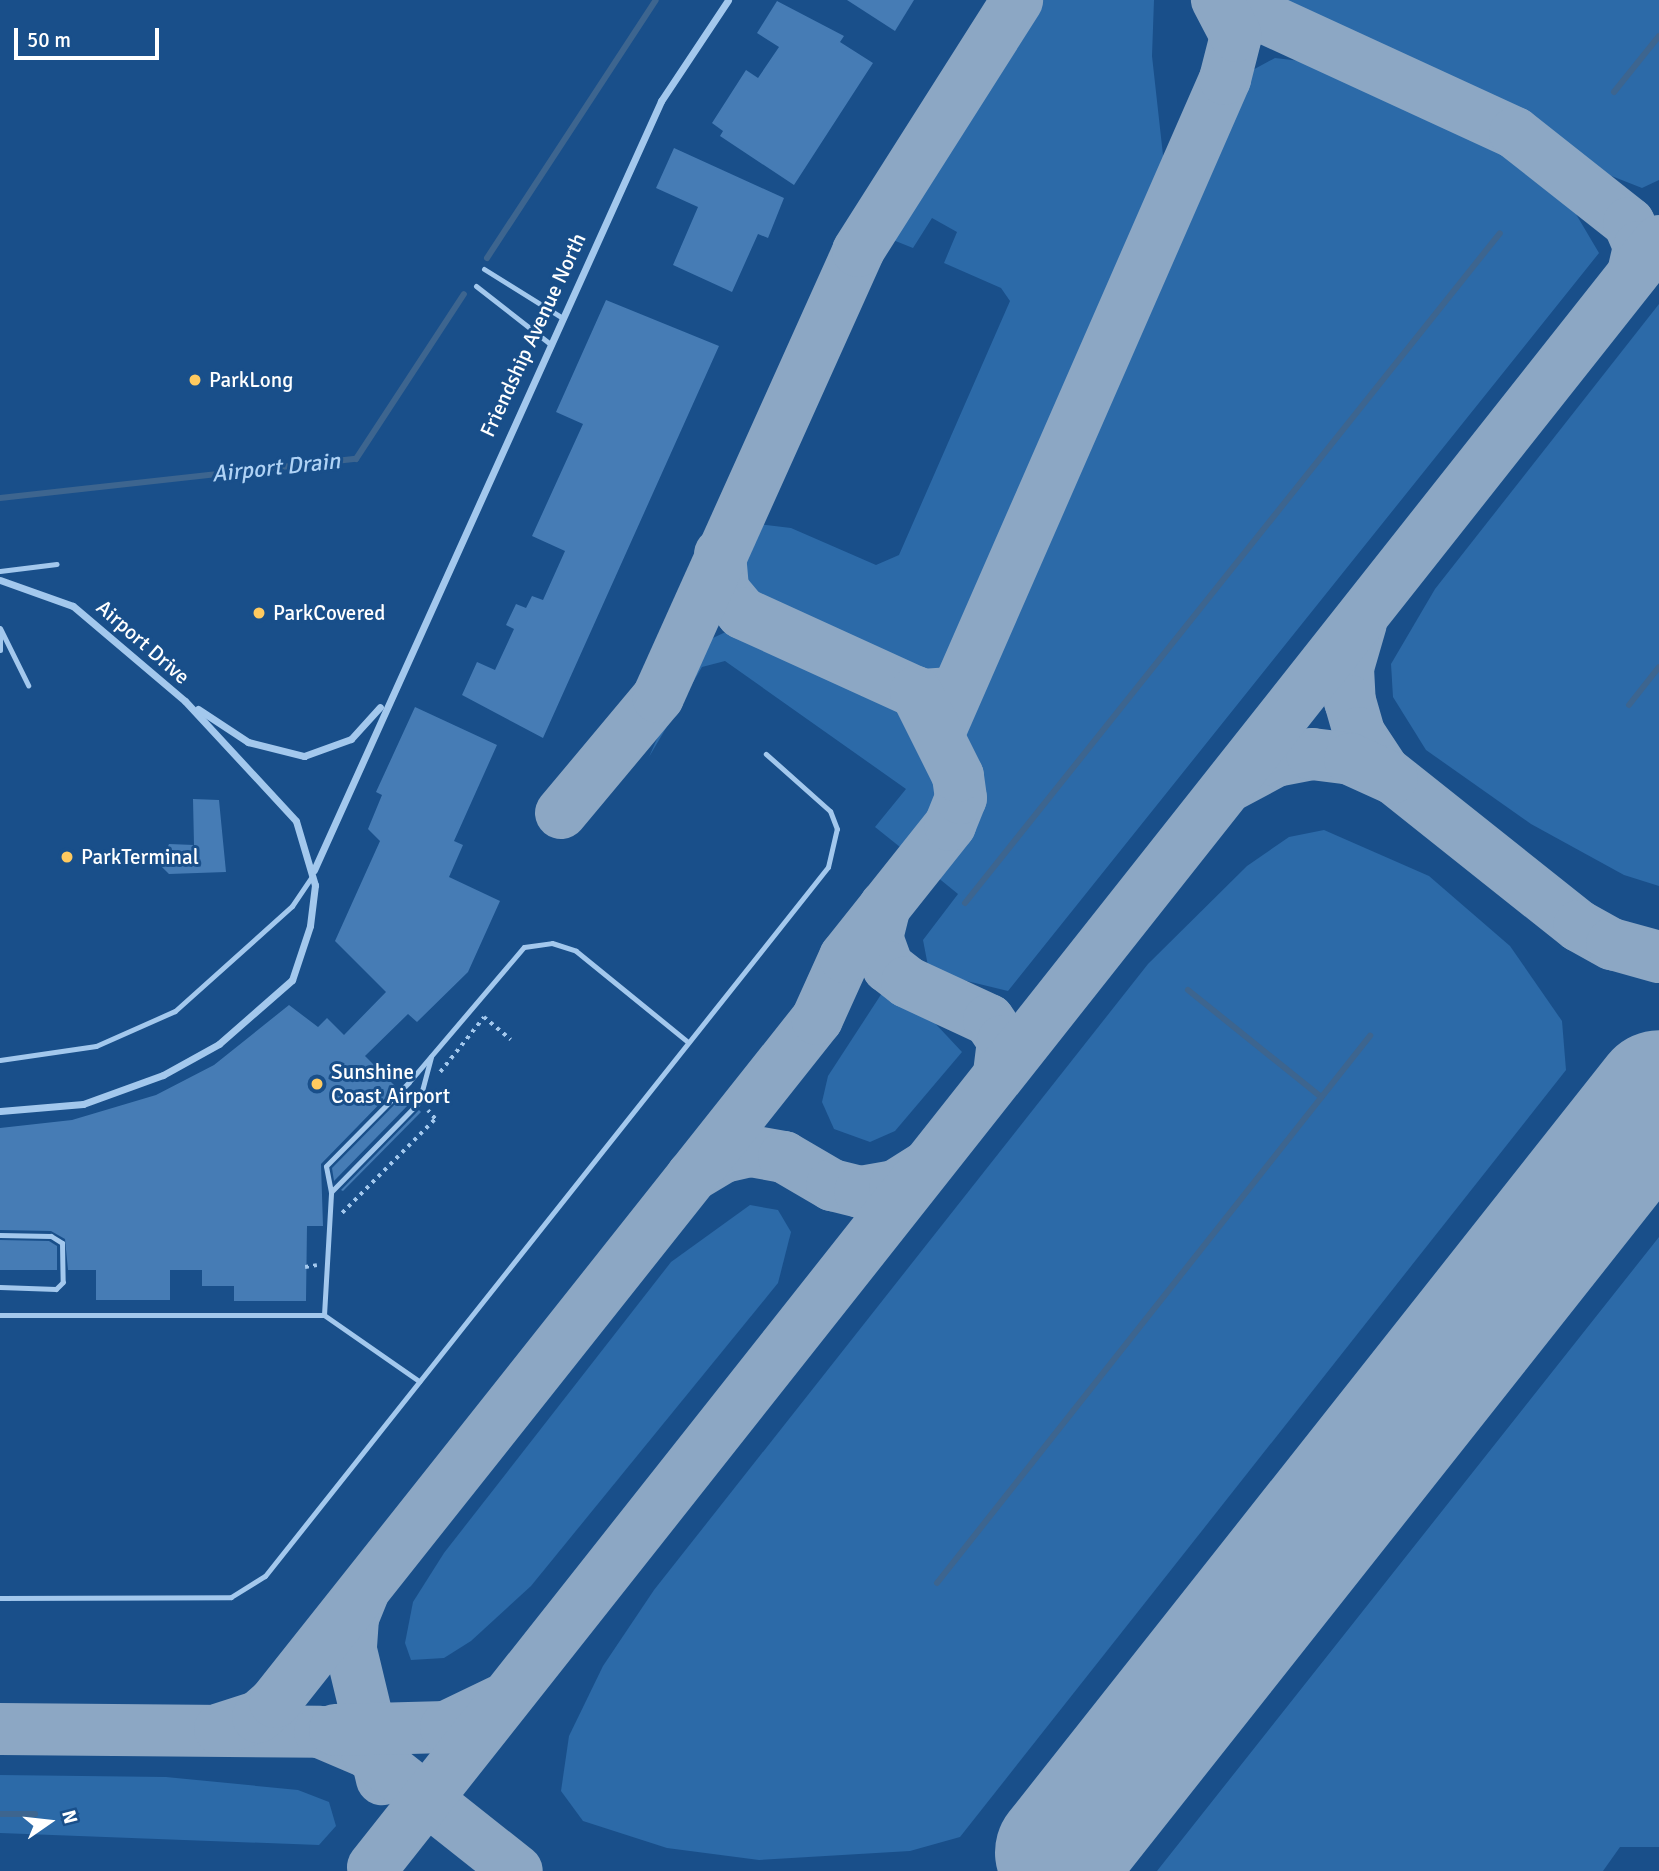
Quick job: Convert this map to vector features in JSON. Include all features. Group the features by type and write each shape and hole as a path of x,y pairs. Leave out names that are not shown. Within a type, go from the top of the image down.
{"street":[{"name":"Friendship Avenue North","path":"314,870 388,695 661,101 728,0"},
{"name":"Airport Drive","path":"0,580 73,606 185,701"},
{"name":"Friendship Avenue North","path":"185,701 248,742 304,756 351,739 388,695"},
{"path":"0,1111 57,1109 126,1090 194,1060 245,1025 297,971 313,911 314,870 303,835 280,799 185,701"}],"lane":[{"path":"484,269 561,317"},
{"path":"475,286 549,343"},
{"path":"0,571 57,564"},
{"path":"0,629 0,650"},
{"path":"0,629 28,685"},
{"path":"0,1598 231,1597 247,1591 419,1381 828,867 836,845 830,811 766,754"},
{"path":"0,1060 96,1046 175,1011 292,906 314,870"},
{"path":"324,1315 331,1192 327,1166 432,1055 524,947 552,943 576,951 688,1042"},
{"path":"331,1192 419,1102 432,1055"},
{"path":"0,1235 51,1236 62,1243 63,1282 56,1289 0,1287"},
{"path":"0,1315 324,1315 419,1381"}],"path":[{"path":"435,1084 484,1017 511,1040"},
{"path":"338,1225 338,1217 435,1119 425,1108 430,1096"},
{"path":"305,1267 326,1265"}],"shaded area":[{"path":"1037,0 1154,0 1152,56 1166,182 959,658 927,677 755,602 738,584 735,561 751,523 791,528 876,565 899,555 1010,301 1001,288 944,263 957,232 932,218 913,248 883,236"},
{"path":"1287,0 1659,0 1659,180 1642,188 1609,175 1529,120 1283,7"},
{"path":"1275,58 1326,64 1521,162 1570,204 1599,253 1008,991 938,974 928,966 923,940 958,894 931,872 977,805 974,770 956,727 1232,95 1249,72"},
{"path":"1659,304 1659,886 1624,875 1531,824 1426,750 1393,697 1391,664 1435,589"},
{"path":"732,629 895,698 912,713 935,763 940,796 905,851 875,827 906,789 725,661 702,667 649,757 698,645"},
{"path":"1324,830 1429,876 1510,946 1562,1021 1566,1070 960,1837 910,1851 759,1860 667,1848 583,1821 561,1791 569,1736 603,1666 654,1590 1148,964 1247,866 1289,837"},
{"path":"882,993 932,1020 962,1052 895,1131 870,1142 834,1129 822,1102 828,1076"},
{"path":"750,1205 778,1210 791,1232 778,1283 531,1586 471,1641 444,1658 411,1660 405,1643 413,1602 444,1553 671,1262"},
{"path":"1659,1237 1659,1847 1620,1847 1603,1871 1157,1871"},
{"path":"0,1775 166,1777 298,1790 329,1802 336,1826 319,1845 0,1833"}],"building":[{"path":"847,0 914,0 895,31"},
{"path":"777,1 844,36 840,42 873,63 794,185 720,136 723,131 712,123 746,70 758,78 779,47 757,33"},
{"path":"674,148 784,198 768,238 758,234 732,292 673,265 698,207 656,188"},
{"path":"606,300 719,346 543,738 462,695 477,662 495,670 514,629 506,625 516,604 526,608 532,596 543,600 565,551 532,536 583,424 556,412"},
{"name":"Sunshine Coast Airport","path":"415,707 497,745 454,841 463,845 449,877 500,901 468,972 417,1022 408,1014 365,1056 396,1087 321,1164 323,1226 307,1226 306,1301 234,1301 234,1286 202,1286 202,1270 170,1270 170,1300 96,1300 96,1270 68,1270 65,1239 51,1231 0,1230 0,1128 72,1120 156,1095 214,1065 289,1005 318,1027 327,1018 344,1035 386,992 335,941 380,841 368,829 382,795 376,792"},
{"path":"193,799 219,800 226,872 169,874 160,865 169,844 194,845"},
{"path":"404,1095 411,1102 334,1181 332,1168"},
{"path":"419,1110 421,1112 343,1191 341,1190"},
{"path":"0,1240 49,1241 57,1246 57,1270 0,1270"}],"waterway":[{"name":"Airport Drain","path":"487,258 656,0"},
{"path":"1614,92 1659,36"},
{"path":"965,903 1500,233"},
{"name":"Airport Drain","path":"0,498 356,459 464,294"},
{"path":"1629,705 1659,667"},
{"path":"1188,990 1321,1097"},
{"path":"937,1583 1370,1036"},
{"path":"0,1814 35,1814"}],"taxiway":[{"path":"561,813 658,697 858,251 1017,0"},
{"path":"940,731 1225,79 1236,36 1217,0"},
{"path":"1226,0 1515,133 1629,223 1639,247 1633,273"},
{"path":"373,1867 1659,241"},
{"path":"720,554 723,590 742,613 922,695 949,693"},
{"path":"1361,623 1348,668 1350,701 1359,733 1384,771 1579,926 1612,944 1659,957"},
{"path":"220,1729 258,1717 275,1702 817,1019 845,957 950,825 961,798 958,776 916,692"},
{"path":"1233,784 1276,761 1312,754 1350,759 1392,778"},
{"path":"885,906 877,937 888,967 907,982 989,1020 1003,1041 999,1075"},
{"path":"692,1176 724,1157 750,1151 784,1157 832,1185 860,1192 895,1186 926,1167"},
{"path":"363,1593 353,1618 351,1650 382,1779"},
{"path":"335,1730 446,1727 500,1701"},
{"path":"1036,1871 1176,1706"},
{"path":"0,1729 320,1732 367,1752 517,1871"}],"runway":[{"path":"1060,1852 1659,1095"}],"place":[{"name":"ParkLong","path":"195,380"},
{"name":"ParkCovered","path":"259,613"},
{"name":"ParkTerminal","path":"67,857"},
{"name":"Sunshine Coast Airport","path":"317,1084"}]}
